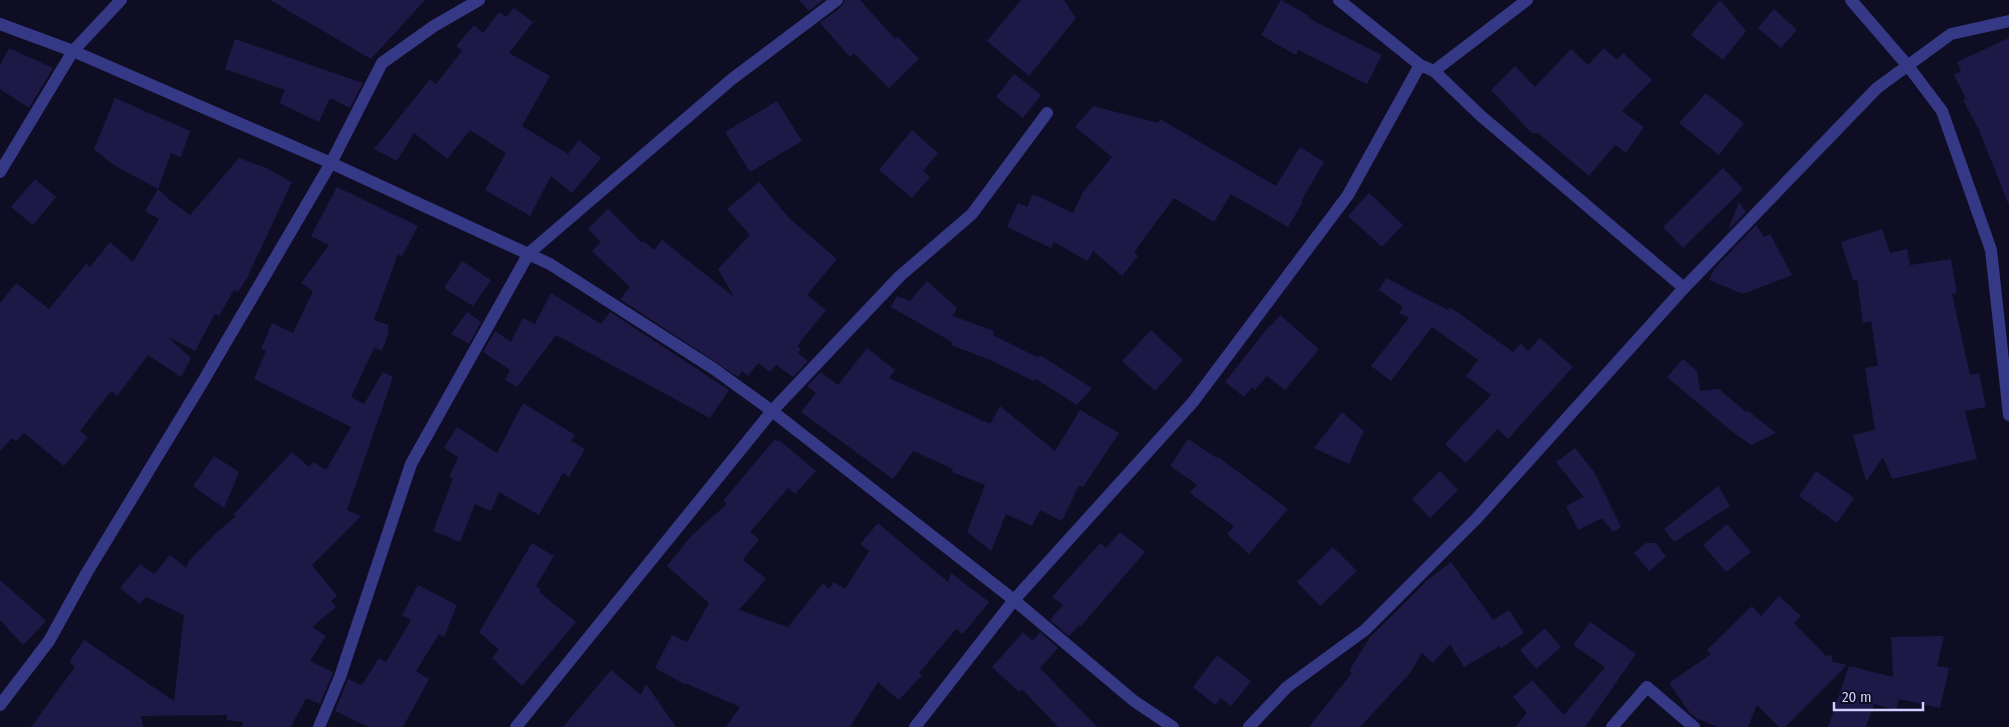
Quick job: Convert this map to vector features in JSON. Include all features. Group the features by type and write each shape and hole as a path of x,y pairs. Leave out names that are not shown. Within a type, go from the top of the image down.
{"street":[{"path":"0,172 73,51 121,0"},
{"path":"0,705 49,642 86,574 202,383 331,163 382,63 434,26 479,0"},
{"path":"319,727 340,677 411,464 528,253 732,79 836,0"},
{"path":"1339,0 1420,65 1434,71 1481,116 1684,288"},
{"path":"1434,71 1527,0"},
{"path":"1851,0 1908,66 1942,111 1991,250 2009,415"},
{"path":"1249,727 1287,687 1365,630 1476,518 1684,288 1877,88 1951,34 2009,21"},
{"path":"0,24 73,51 331,163 550,264 698,359 772,411 1014,600 1134,701 1173,727"},
{"path":"915,727 1014,600 1192,402 1348,195 1420,65"},
{"path":"516,727 772,411 900,276 972,214 1047,113"},
{"path":"1612,727 1647,687 1694,727"}],"building":[{"path":"270,0 425,0 371,59"},
{"path":"799,0 823,0 809,11"},
{"path":"845,0 860,0 895,39 898,37 919,59 889,88 854,53 850,57 820,23 842,6"},
{"path":"1021,0 1064,0 1076,18 1029,76 987,41"},
{"path":"1281,0 1309,16 1308,18 1382,55 1367,84 1298,50 1296,55 1261,35"},
{"path":"1720,0 1746,31 1723,60 1691,35"},
{"path":"514,8 533,22 509,53 550,76 522,126 568,154 579,140 601,158 572,193 551,176 530,216 485,190 506,153 470,130 447,159 414,133 397,161 374,149 430,79 436,84 462,51 456,46 474,25 483,33 499,12 506,17"},
{"path":"1774,9 1797,30 1781,48 1758,28"},
{"path":"2009,38 2008,203 1979,130 1963,100 1966,99 1954,75 1961,71 1957,62"},
{"path":"235,39 363,83 350,108 330,98 319,122 279,103 285,90 225,69"},
{"path":"9,48 53,68 29,108 0,89 0,65"},
{"path":"1604,48 1617,60 1623,53 1652,80 1622,111 1644,127 1626,153 1615,145 1589,176 1538,133 1532,133 1491,90 1515,66 1535,87 1571,49 1588,65"},
{"path":"1014,74 1041,95 1023,118 996,97"},
{"path":"1706,93 1744,123 1719,155 1679,123"},
{"path":"115,98 190,131 181,157 171,153 158,189 112,164 94,149"},
{"path":"777,101 802,141 750,172 725,132"},
{"path":"1093,106 1158,123 1160,119 1276,186 1300,147 1324,162 1288,227 1231,194 1214,222 1174,198 1134,252 1138,256 1122,276 1093,251 1087,261 1054,242 1051,248 1007,227 1018,203 1027,207 1033,194 1073,213 1083,192 1112,157 1075,127"},
{"path":"912,130 938,153 923,171 930,177 912,198 879,170"},
{"path":"239,158 266,168 292,182 247,278 238,292 234,290 219,316 215,314 195,351 168,337 191,358 181,377 148,355 117,396 111,391 80,431 88,437 64,466 24,433 16,441 12,438 0,451 0,303 16,283 49,309 86,264 90,267 110,242 133,262 159,219 145,211 158,189 190,215"},
{"path":"1723,168 1743,189 1683,248 1663,227"},
{"path":"35,179 56,197 33,225 11,207"},
{"path":"759,182 789,218 837,259 807,295 826,310 797,346 801,349 798,353 808,361 793,377 776,365 770,372 758,363 748,376 742,371 738,377 620,299 630,287 592,251 601,242 588,229 608,209 642,243 644,241 654,250 662,240 734,297 718,269 750,235 727,209"},
{"path":"337,187 418,226 402,256 398,254 374,320 388,325 388,335 382,351 374,348 351,397 364,404 383,372 393,377 347,510 361,516 312,565 337,596 331,601 336,607 312,627 326,636 310,661 333,672 320,704 306,698 291,727 241,727 243,722 227,720 227,715 141,716 143,727 31,727 75,667 69,662 84,640 174,701 184,615 146,597 140,604 120,588 140,564 154,574 170,555 186,568 189,561 215,534 236,516 233,515 292,452 309,467 313,462 326,470 351,427 254,379 266,351 261,349 272,323 293,333 313,291 301,283 329,245 311,236"},
{"path":"1369,193 1403,225 1382,247 1348,216"},
{"path":"1739,202 1746,212 1728,230"},
{"path":"1756,225 1764,237 1770,234 1792,275 1743,294 1709,280 1714,269"},
{"path":"1882,229 1890,253 1907,249 1910,265 1951,259 1957,293 1952,294 1970,375 1979,373 1986,407 1965,411 1977,459 1892,479 1883,457 1866,482 1853,435 1875,430 1865,368 1878,366 1871,321 1863,323 1857,280 1853,280 1841,242"},
{"path":"462,261 491,280 473,306 444,288"},
{"path":"1386,278 1448,310 1450,307 1513,352 1521,344 1528,351 1540,338 1573,367 1508,439 1498,429 1466,463 1445,444 1491,395 1466,376 1478,360 1432,327 1391,381 1371,366 1409,318 1399,313 1403,307 1379,290"},
{"path":"927,281 957,308 953,316 994,331 993,335 1039,358 1040,355 1092,388 1077,405 1036,379 1034,381 990,360 951,345 952,342 891,307 897,296 910,301"},
{"path":"551,293 601,324 610,312 729,390 710,418 556,335 517,387 505,380 510,370 483,352 495,331 511,342 523,318 535,324"},
{"path":"467,312 481,322 469,344 451,334"},
{"path":"1280,315 1319,349 1285,390 1267,376 1255,390 1252,387 1244,397 1225,382"},
{"path":"1151,330 1183,360 1155,391 1122,361"},
{"path":"867,348 895,370 889,378 990,424 1000,406 1055,451 1080,410 1119,433 1083,487 1079,485 1062,521 1040,510 1032,526 1006,514 991,551 967,532 985,485 952,472 953,469 913,451 893,479 801,412 816,393 807,386 821,372 838,385"},
{"path":"1683,359 1697,371 1700,391 1719,389 1746,412 1748,411 1776,433 1751,445 1729,429 1667,377"},
{"path":"523,403 575,435 571,441 585,449 569,477 563,473 539,515 499,492 491,511 475,504 460,542 433,531 453,479 449,477 458,457 444,448 457,427 497,453"},
{"path":"1342,412 1364,431 1349,464 1314,448"},
{"path":"775,439 778,442 779,440 816,471 795,494 788,488 750,532 759,539 743,560 766,579 739,610 788,627 823,583 829,589 834,582 845,589 869,551 860,544 878,523 948,582 951,573 989,602 963,634 956,629 919,673 922,675 899,700 878,682 850,727 726,727 740,707 686,685 655,668 672,635 687,642 709,603 667,566 692,535 727,504 723,501"},
{"path":"1188,439 1218,457 1288,509 1249,554 1227,534 1234,526 1190,493 1197,485 1170,466"},
{"path":"1575,448 1594,472 1621,527 1613,532 1602,518 1578,530 1566,506 1584,497 1556,462"},
{"path":"214,456 239,472 224,508 193,486"},
{"path":"1440,471 1458,490 1430,518 1412,499"},
{"path":"1816,471 1854,498 1837,523 1799,496"},
{"path":"1718,486 1730,506 1674,542 1664,529"},
{"path":"1727,524 1751,552 1726,572 1703,545"},
{"path":"1120,532 1145,552 1080,627 1079,625 1069,636 1050,620 1063,605 1052,597 1100,543 1106,548"},
{"path":"532,543 554,556 536,586 541,590 539,592 576,622 522,686 492,658 499,650 479,632"},
{"path":"1646,543 1656,543 1666,557 1649,571 1634,553"},
{"path":"1333,547 1357,571 1320,606 1297,582"},
{"path":"1451,562 1493,620 1509,610 1524,633 1501,648 1500,646 1464,667 1450,644 1433,663 1422,653 1410,673 1360,727 1309,727 1352,673 1349,671 1370,637 1425,582"},
{"path":"0,580 46,621 23,645 0,620"},
{"path":"418,585 457,605 444,637 439,634 416,671 429,679 403,727 369,727 335,711 348,679 362,685 379,658 386,662 411,620 402,615"},
{"path":"1779,596 1801,616 1794,623 1826,656 1831,655 1833,662 1847,665 1785,727 1779,727 1757,705 1748,727 1718,727 1696,718 1690,713 1669,683 1711,654 1707,650 1752,606 1761,616"},
{"path":"1590,622 1636,654 1585,727 1515,727 1527,713 1513,697 1532,680 1564,715 1605,667 1573,645"},
{"path":"1545,628 1561,647 1536,669 1520,650"},
{"path":"1023,632 1033,641 1040,632 1058,648 1040,668 1097,727 1058,727 1022,689 1019,692 992,667"},
{"path":"1944,636 1937,666 1949,668 1940,708 1899,699 1896,710 1874,704 1866,727 1828,727 1849,666 1893,677 1891,637"},
{"path":"1217,655 1251,681 1231,706 1221,698 1215,705 1193,687"},
{"path":"611,670 641,695 646,684 676,727 563,727"}]}
